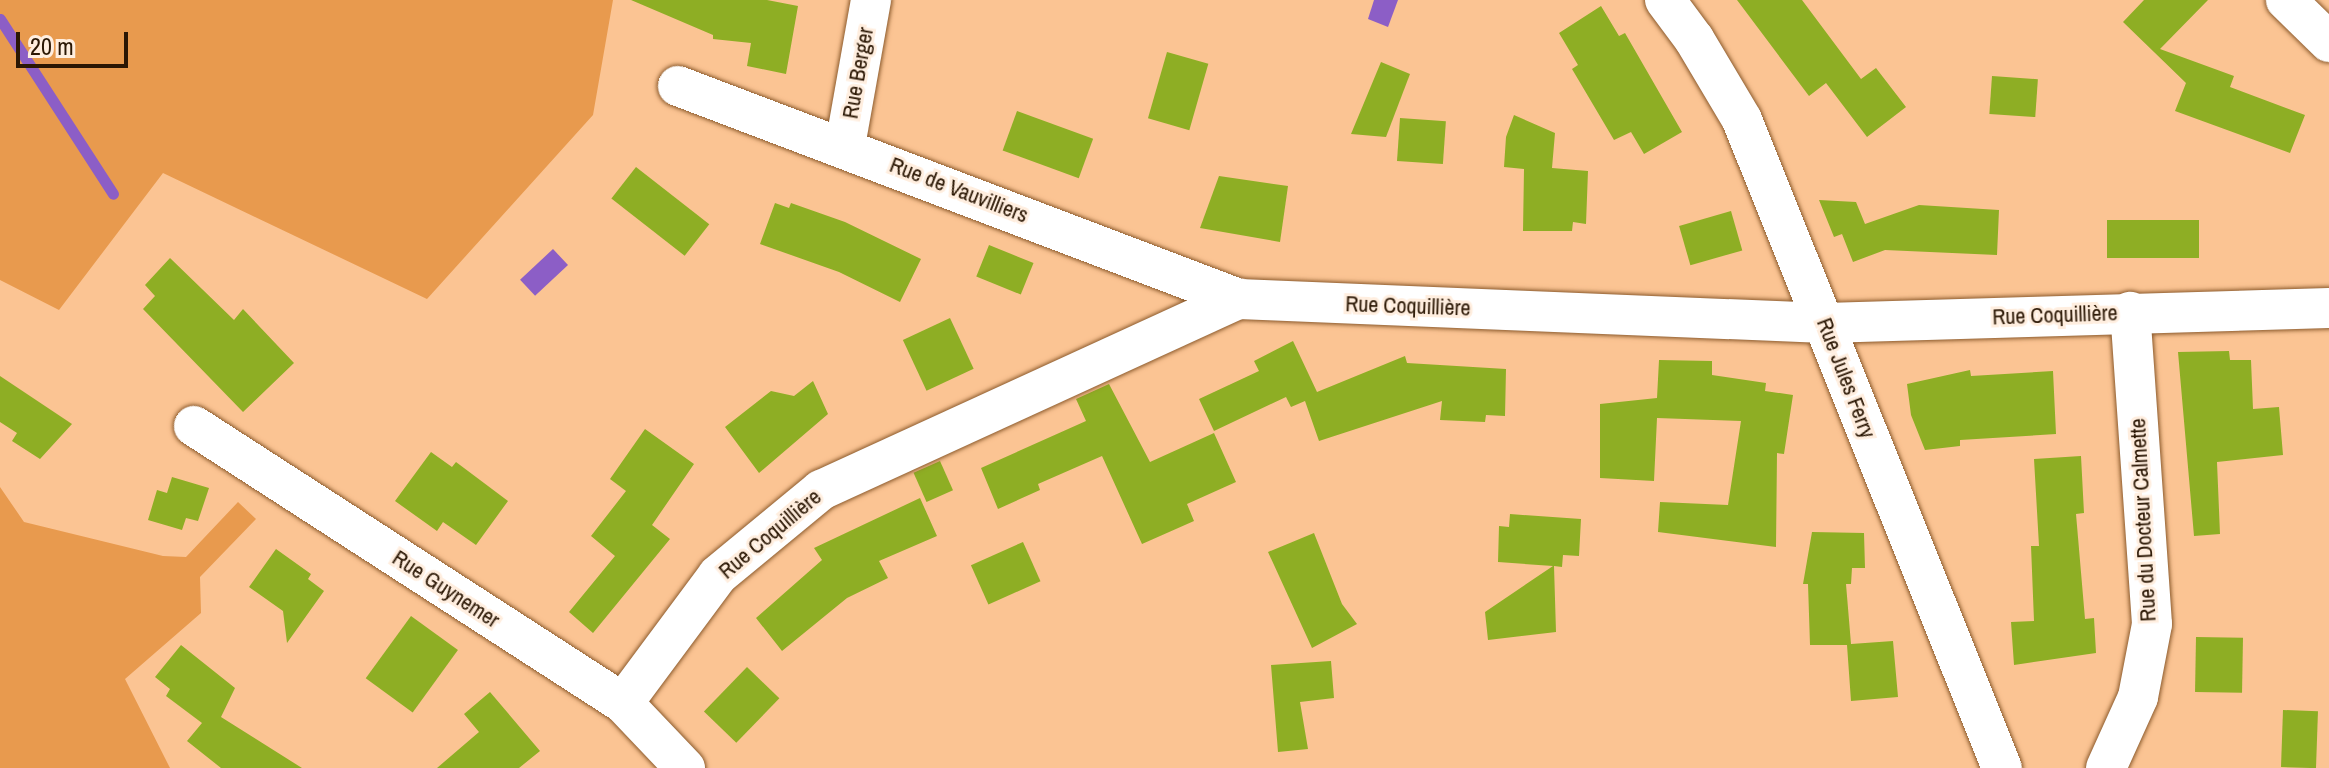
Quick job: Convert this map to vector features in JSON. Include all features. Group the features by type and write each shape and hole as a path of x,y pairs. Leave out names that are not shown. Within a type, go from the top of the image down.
{"street":[{"name":"Rue Berger","path":"845,146 871,0"},
{"name":"Rue Jules Ferry","path":"1665,0 1694,39 1742,120 1825,323 1911,550 2002,768"},
{"path":"2286,0 2329,42"},
{"name":"Rue de Vauvilliers","path":"678,86 845,146 1239,299"},
{"name":"Rue Coquillière","path":"623,703 718,575 821,490 1239,299 1825,323 2329,308"},
{"name":"Rue du Docteur Calmette","path":"2106,768 2138,697 2152,624 2130,312"},
{"name":"Rue Guynemer","path":"194,426 623,703 685,768"}],"shaded area":[{"path":"0,0 613,0 593,115 427,299 163,173 59,310 0,280"},
{"path":"1374,0 1398,0 1388,27 1368,19"},
{"path":"553,249 568,265 535,296 520,280"},
{"path":"0,487 24,522 163,556 186,557 238,502 256,519 200,577 201,613 125,679 170,768 0,768"}],"building":[{"path":"631,0 767,0 798,6 786,74 747,66 751,43 713,39 713,35"},
{"path":"1737,0 1802,0 1861,79 1876,68 1906,107 1867,137 1826,83 1809,96"},
{"path":"2144,0 2208,0 2160,49 2234,76 2230,87 2305,115 2290,153 2175,111 2186,83 2123,22"},
{"path":"1601,6 1619,36 1625,33 1682,132 1644,154 1631,132 1614,140 1572,69 1578,65 1559,33"},
{"path":"1167,52 1208,64 1189,130 1148,118"},
{"path":"1381,62 1410,74 1386,137 1351,134"},
{"path":"1992,76 2038,79 2035,117 1989,114"},
{"path":"1017,111 1093,139 1079,178 1003,150"},
{"path":"1514,115 1555,133 1552,168 1588,171 1586,224 1573,222 1572,231 1523,231 1524,169 1504,167 1506,137"},
{"path":"1400,118 1446,121 1443,164 1397,161"},
{"path":"636,167 709,224 685,256 611,199"},
{"path":"1219,176 1288,186 1280,242 1200,228"},
{"path":"1819,200 1856,202 1865,224 1919,205 1999,210 1997,255 1885,250 1853,262 1842,234 1834,237"},
{"path":"775,203 789,208 791,203 845,222 921,259 900,302 839,272 760,244"},
{"path":"1731,211 1742,250 1690,265 1679,226"},
{"path":"2107,220 2199,220 2199,258 2107,258"},
{"path":"989,245 1034,263 1021,295 976,277"},
{"path":"170,258 234,320 243,309 294,363 243,412 143,309 155,296 145,285"},
{"path":"950,318 974,369 927,391 903,340"},
{"path":"1293,341 1317,392 1405,356 1407,363 1506,369 1505,416 1486,415 1485,422 1440,420 1442,401 1319,441 1305,401 1291,407 1286,397 1214,431 1199,399 1259,371 1254,361"},
{"path":"2229,351 2230,360 2251,360 2253,409 2279,407 2283,455 2217,462 2220,534 2194,536 2178,352"},
{"path":"1659,360 1712,361 1712,375 1766,383 1765,391 1793,395 1784,454 1777,453 1776,547 1658,532 1660,502 1728,505 1741,421 1657,418 1654,481 1600,478 1600,404 1657,398"},
{"path":"1970,370 1971,376 2053,371 2056,434 1960,440 1960,446 1925,450 1911,415 1907,384"},
{"path":"0,376 72,424 40,459 12,441 17,433 0,422"},
{"path":"813,381 828,414 759,473 725,427 771,391 794,396"},
{"path":"1109,384 1150,462 1214,433 1236,482 1187,504 1194,521 1142,544 1102,456 1038,484 1040,490 998,509 981,468 1086,421 1076,399"},
{"path":"645,429 694,464 652,525 670,539 593,633 569,612 615,556 591,536 626,491 610,479"},
{"path":"431,452 452,467 456,462 508,501 476,545 443,522 437,531 395,501"},
{"path":"2081,456 2084,513 2076,514 2085,619 2094,618 2096,653 2014,665 2011,622 2034,621 2031,546 2039,546 2034,459"},
{"path":"940,461 953,490 927,502 914,473"},
{"path":"172,477 209,488 198,521 186,518 182,530 148,520 157,490 167,493"},
{"path":"920,498 937,536 879,561 888,578 847,598 782,651 756,618 822,560 814,548"},
{"path":"1510,514 1581,519 1579,556 1563,555 1562,567 1554,566 1556,632 1488,640 1485,612 1553,566 1498,562 1499,526 1509,527"},
{"path":"1812,532 1864,533 1865,568 1852,568 1851,584 1846,584 1851,644 1893,641 1898,697 1851,701 1847,645 1810,645 1808,584 1803,584"},
{"path":"1314,533 1342,604 1357,624 1312,648 1268,552"},
{"path":"1023,542 1040,581 988,604 971,565"},
{"path":"276,549 311,574 308,579 324,591 287,643 283,611 249,587"},
{"path":"411,616 458,650 413,712 366,678"},
{"path":"2196,637 2243,638 2242,693 2195,692"},
{"path":"181,645 235,688 221,717 302,768 221,768 187,741 202,723 166,696 170,689 155,677"},
{"path":"1331,661 1334,698 1300,702 1308,749 1278,752 1271,665"},
{"path":"747,667 779,698 736,743 704,712"},
{"path":"490,692 540,751 519,768 437,768 479,732 464,714"},
{"path":"2283,710 2318,711 2316,768 2281,767"}],"waterway":[{"path":"0,19 113,194"}]}
